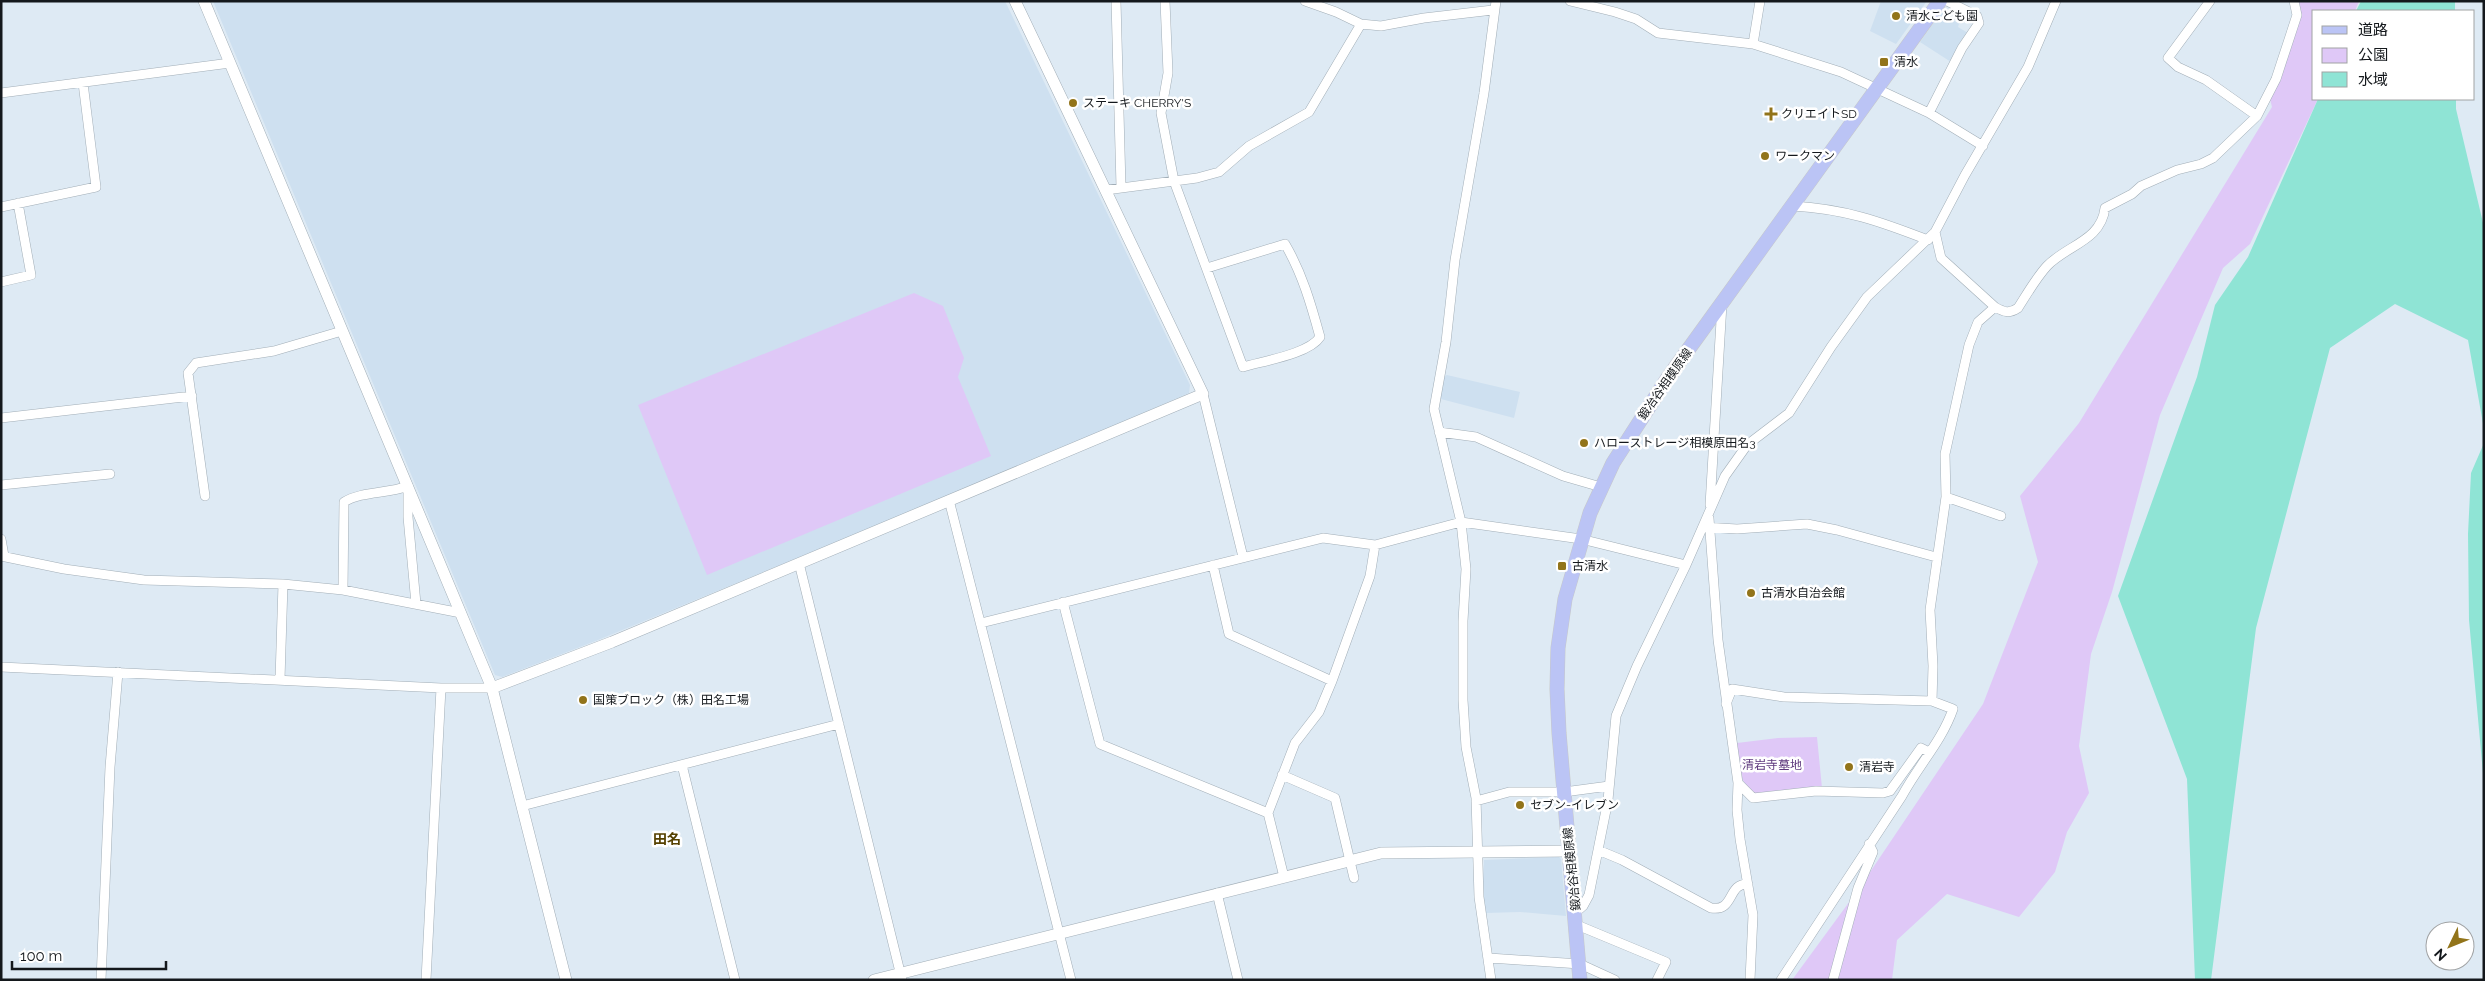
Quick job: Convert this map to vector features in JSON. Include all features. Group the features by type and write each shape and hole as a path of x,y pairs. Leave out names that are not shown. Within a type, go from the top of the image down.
{"main road":[{"name":"鍛冶谷相模原線","path":"1580,980 1559,733 1558,648 1565,599 1581,540 1600,487 1629,437 1722,302 1940,1"}],"street":[{"path":"204,1 492,688 566,980"},
{"path":"1015,1 1204,394 1243,557"},
{"path":"1116,1 1121,187"},
{"path":"1165,1 1168,73 1162,113 1174,181 1243,367 1316,344 1320,337 1308,291 1295,261 1285,244 1207,268"},
{"path":"1306,1 1362,24 1381,26 1495,6 1484,93 1455,260 1446,342 1434,409 1461,522 1466,569 1463,621 1463,700 1466,747 1476,801 1479,898 1491,980"},
{"path":"1570,1 1629,17 1658,33 1753,44 1841,72 1929,113 1983,146"},
{"path":"1753,44 1760,1"},
{"path":"1929,113 1962,48 1979,23 1977,16 1947,1"},
{"path":"1710,509 1738,455 1759,434 1784,418 1868,297 1935,232 2028,66 2056,1"},
{"path":"2210,1 2168,58 2178,67 2206,80 2257,116"},
{"path":"1935,232 1941,258 1995,307 2005,312 2018,308 2047,267 2064,252 2092,235 2104,218 2105,208 2132,194 2141,186 2177,170 2213,158 2257,116 2276,79 2297,15 2294,1"},
{"path":"1106,190 1174,181 1219,172 1250,146 1309,112 1362,24"},
{"path":"1,93 230,63"},
{"path":"1,207 96,187 83,83"},
{"path":"1,282 31,275 18,203"},
{"path":"1793,206 1830,208 1866,217 1928,240"},
{"path":"1657,980 1666,962 1576,918 1589,895 1609,786 1614,732 1621,702 1706,527 1710,509 1709,483 1722,302"},
{"path":"1932,701 1933,666 1930,610 1936,557 1946,498 1945,454 1963,362 1978,322 1995,307"},
{"path":"205,496 188,372 196,363 274,351 342,331"},
{"path":"1,667 441,688 492,688 612,642 1204,394"},
{"path":"1,418 192,396"},
{"path":"1439,432 1476,437 1563,476 1600,487"},
{"path":"1,486 110,474"},
{"path":"343,590 344,502 351,498 395,491 408,486"},
{"path":"408,486 408,517 416,604"},
{"path":"1946,498 2001,516"},
{"path":"949,500 1070,980"},
{"path":"981,623 1323,538 1375,545 1461,522 1581,540 1686,565"},
{"path":"1706,527 1737,530 1807,524 1837,530 1936,557"},
{"path":"1706,527 1726,704 1738,783 1737,810 1753,915 1750,980"},
{"path":"1,539 2,556 64,569 144,580 283,584 343,590 461,613"},
{"path":"1284,876 1268,812 1295,743 1319,712 1332,681 1370,576 1375,545"},
{"path":"798,564 901,977"},
{"path":"1213,565 1229,634 1332,681"},
{"path":"280,679 283,584"},
{"path":"1063,602 1100,744 1268,812"},
{"path":"101,980 110,767 118,672"},
{"path":"426,980 441,688"},
{"path":"1726,704 1732,689 1784,697 1932,701 1953,709 1938,743 1929,752 1781,980"},
{"path":"522,806 839,724"},
{"path":"1738,783 1753,798 1816,791 1883,793 1890,791 1922,748 1929,752"},
{"path":"682,765 735,980"},
{"path":"1282,775 1335,798 1354,878"},
{"path":"1476,801 1509,792 1564,792 1609,786"},
{"path":"1833,980 1858,888 1873,852 1869,844"},
{"path":"1598,850 1622,860 1711,908 1719,909 1725,906 1735,888 1742,883 1748,884"},
{"path":"874,980 901,977 1059,933 1381,853 1570,852"},
{"path":"1217,893 1238,980"},
{"path":"1489,958 1580,964 1615,980"}],"shaded area":[{"path":"213,1 1005,1 1190,385 1189,393 1036,460 598,640 502,677 495,675"},
{"name":"清水こども園","path":"1881,1 1927,1 1896,44 1870,31"},
{"path":"1941,12 1959,24 1958,27 1968,33 1951,62 1920,42"},
{"path":"1447,375 1520,392 1514,418 1437,398 1441,378"},
{"path":"1559,857 1561,859 1566,916 1520,912 1485,913 1483,897 1484,860"}],"green space":[{"path":"2298,1 2359,1 2355,10 2312,10 2312,100 2318,100 2250,244 2223,268 2160,415 2112,592 2091,654 2079,746 2089,793 2067,832 2055,872 2019,917 1947,894 1897,940 1892,980 1792,980 1858,890 1983,704 2038,562 2020,496 2079,423 2272,107 2270,99"},
{"path":"914,293 943,306 964,358 958,377 991,456 707,575 638,405"},
{"name":"清岩寺墓地","path":"1817,737 1822,788 1757,794 1750,790 1742,779 1737,743 1778,738"}],"water":[{"path":"2361,1 2455,1 2455,10 2356,10"},
{"path":"2318,100 2456,100 2456,109 2484,227 2484,429 2468,340 2395,304 2330,348 2256,628 2211,980 2195,980 2187,779 2118,596 2197,377 2215,305 2248,257"},
{"path":"2484,443 2484,784 2469,620 2468,534 2471,473"}],"place":[{"name":"清水こども園","path":"1896,16"},
{"name":"清水","path":"1884,62"},
{"name":"ステーキ CHERRY'S","path":"1073,103"},
{"name":"クリエイトSD","path":"1771,114"},
{"name":"ワークマン","path":"1765,156"},
{"name":"ハローストレージ相模原田名3","path":"1584,443"},
{"name":"古清水","path":"1562,566"},
{"name":"古清水自治会館","path":"1751,593"},
{"name":"国策ブロック（株）田名工場","path":"583,700"},
{"name":"清岩寺","path":"1849,767"},
{"name":"セブン-イレブン","path":"1520,805"}],"district":[{"name":"田名","path":"667,839"}]}
